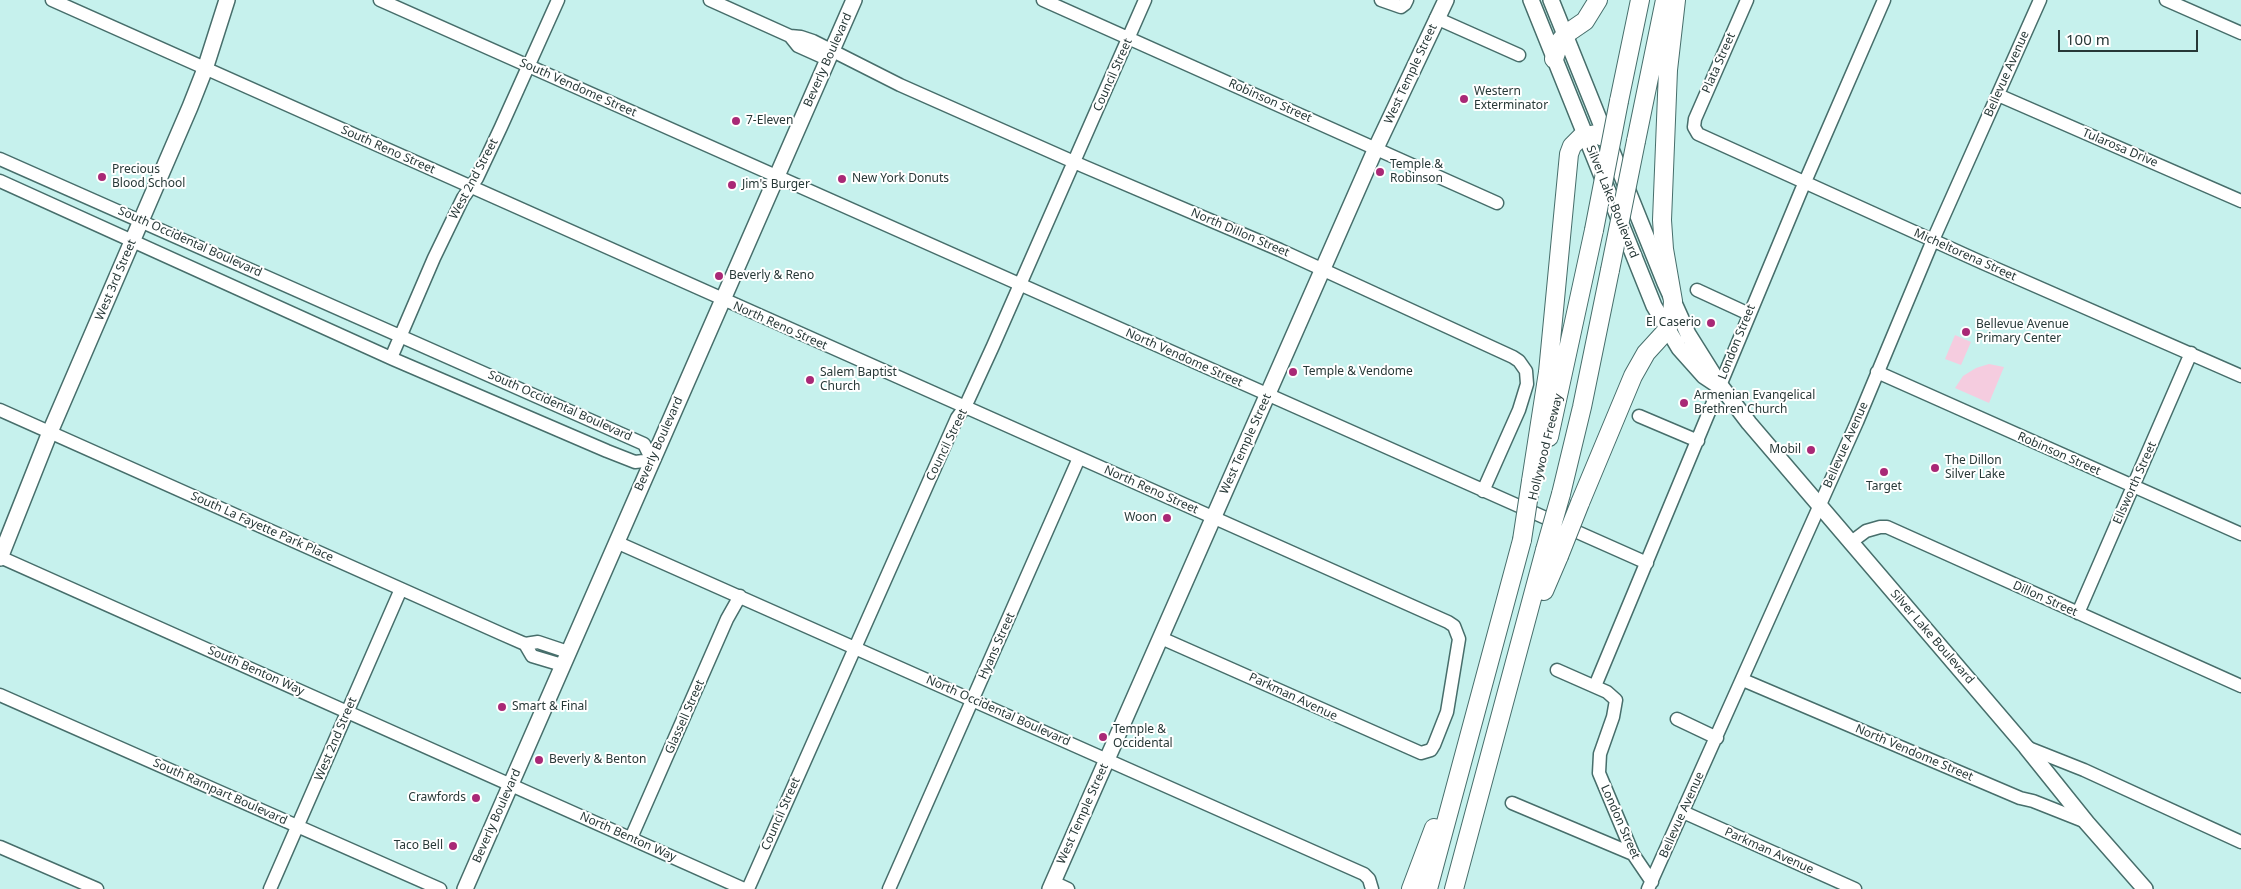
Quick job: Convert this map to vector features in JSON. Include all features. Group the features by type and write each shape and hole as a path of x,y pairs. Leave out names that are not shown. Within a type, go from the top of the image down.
{"highway":[{"path":"1554,59 1560,41 1566,34 1585,21 1598,0"},
{"name":"Hollywood Freeway","path":"1428,889 1522,540 1594,230 1640,0"},
{"name":"Hollywood Freeway","path":"1454,889 1522,640 1552,553 1561,494 1586,390 1665,0"},
{"path":"1552,553 1580,503 1633,376 1646,353 1667,330 1670,323 1673,302 1664,249 1662,220 1668,70 1676,0"},
{"path":"1535,482 1548,372 1567,164 1572,146 1577,139 1585,135 1596,134 1608,139"},
{"path":"1411,889 1465,751"}],"main road":[{"name":"West 3rd Street","path":"0,558 50,432 142,221 205,69 227,0"},
{"name":"Beverly Boulevard","path":"465,889 854,0"},
{"name":"West Temple Street","path":"1052,886 1376,148 1446,0"},
{"name":"Silver Lake Boulevard","path":"1531,0 1654,306 1679,348 1704,376 1720,385"},
{"name":"Silver Lake Boulevard","path":"1551,0 1673,302 1688,334 1720,385 1749,423 1850,543 2026,747 2087,823 2145,889"}],"street":[{"name":"South Reno Street","path":"52,0 723,300"},
{"name":"South Vendome Street","path":"380,0 777,176"},
{"name":"West 2nd Street","path":"391,358 434,258 463,198 501,128 558,0"},
{"name":"North Dillon Street","path":"710,0 790,36 802,36 829,55 1323,270 1513,357 1523,366 1527,377 1524,397 1483,491"},
{"name":"Robinson Street","path":"1043,0 1497,203"},
{"name":"Council Street","path":"746,889 856,648 957,418 965,407 1020,285 1145,0"},
{"path":"1381,0 1401,7 1407,0"},
{"name":"Plata Street","path":"1694,127 1695,119 1747,0"},
{"name":"London Street","path":"1650,886 1633,854 1599,773 1600,754 1613,718 1616,700 1611,694 1596,686 1804,182 1884,0"},
{"name":"Bellevue Avenue","path":"1650,886 1857,422 1934,240 2040,0"},
{"path":"2166,0 2241,33"},
{"path":"1436,18 1519,55"},
{"name":"Tularosa Drive","path":"1998,95 2241,201"},
{"name":"Micheltorena Street","path":"1694,127 1698,134 1934,240 1983,264 2241,376"},
{"name":"South Occidental Boulevard","path":"0,158 644,444 652,460 635,462 391,358 0,181"},
{"name":"North Vendome Street","path":"777,176 1647,564"},
{"path":"1697,290 1749,314"},
{"name":"North Reno Street","path":"723,300 1454,626 1459,639 1451,697 1442,728 1434,745 1426,752"},
{"name":"Ellsworth Street","path":"2078,613 2191,353"},
{"name":"Robinson Street","path":"1877,372 2133,488 2241,534"},
{"name":"South La Fayette Park Place","path":"0,410 525,644 538,642 565,658"},
{"path":"1639,416 1698,441"},
{"name":"Hyans Street","path":"889,889 1079,458"},
{"name":"Dillon Street","path":"1850,543 1866,531 1880,527 1887,528 2241,686"},
{"name":"North Occidental Boulevard","path":"616,542 1364,874 1369,880 1372,889"},
{"name":"South Benton Way","path":"0,558 512,785"},
{"name":"West 2nd Street","path":"270,889 401,589"},
{"name":"Glassell Street","path":"631,838 727,619 740,596"},
{"name":"Parkman Avenue","path":"1160,638 1416,753 1426,752"},
{"path":"1557,670 1596,686"},
{"name":"North Vendome Street","path":"1743,680 2020,798 2033,801 2087,823"},
{"name":"South Rampart Boulevard","path":"0,695 440,889"},
{"path":"1677,719 1717,738"},
{"path":"2026,747 2084,770 2241,842"},
{"name":"North Benton Way","path":"512,785 746,889"},
{"path":"1512,803 1633,854"},
{"name":"Parkman Avenue","path":"1683,812 1856,889"},
{"path":"0,847 97,889"},
{"path":"1052,886 1068,889"}],"shaded area":[{"path":"1955,335 1971,342 1961,365 1945,359"},
{"path":"1989,364 2004,367 1989,403 1955,388 1963,376 1976,368"}],"place":[{"name":"Western Exterminator","path":"1464,99"},
{"name":"7-Eleven","path":"736,121"},
{"name":"Temple & Robinson","path":"1380,172"},
{"name":"Precious Blood School","path":"102,177"},
{"name":"New York Donuts","path":"842,179"},
{"name":"Jim's Burger","path":"732,185"},
{"name":"Beverly & Reno","path":"719,276"},
{"name":"El Caserio","path":"1711,323"},
{"name":"Bellevue Avenue Primary Center","path":"1966,332"},
{"name":"Temple & Vendome","path":"1293,372"},
{"name":"Salem Baptist Church","path":"810,380"},
{"name":"Armenian Evangelical Brethren Church","path":"1684,403"},
{"name":"Mobil","path":"1811,450"},
{"name":"The Dillon Silver Lake","path":"1935,468"},
{"name":"Target","path":"1884,472"},
{"name":"Woon","path":"1167,518"},
{"name":"Smart & Final","path":"502,707"},
{"name":"Temple & Occidental","path":"1103,737"},
{"name":"Beverly & Benton","path":"539,760"},
{"name":"Crawfords","path":"476,798"},
{"name":"Taco Bell","path":"453,846"}]}
